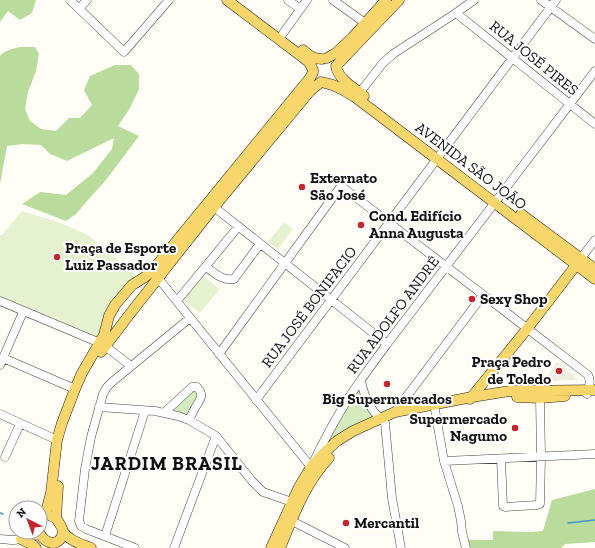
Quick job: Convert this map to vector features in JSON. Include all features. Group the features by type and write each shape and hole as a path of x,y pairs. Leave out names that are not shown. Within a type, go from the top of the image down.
{"main road":[{"path":"227,0 254,16"},
{"path":"238,0 254,16 281,37 308,62 316,78 323,83"},
{"path":"59,540 56,518 60,463 67,427 73,409 102,344 109,316 115,305 132,285 152,271 310,78 316,63 336,53 352,38 386,0"},
{"path":"337,68 399,0"},
{"path":"48,503 51,493 57,440 62,422 82,373 102,344 129,315 214,207 310,91 323,83 329,82 335,78 337,74 337,68 331,60 325,58 317,59 281,37"},
{"name":"AVENIDA SÃO JOÃO","path":"337,68 339,75 358,95 579,261 595,269"},
{"name":"AVENIDA SÃO JOÃO","path":"323,83 334,85 358,95"},
{"path":"469,400 579,261"},
{"name":"AVENIDA SÃO JOÃO","path":"579,261 595,279"},
{"path":"139,280 144,282 147,286 147,291"},
{"path":"115,305 119,314 124,316 129,315"},
{"path":"280,548 310,482 319,468 341,447 395,412 434,407 469,400 538,394 591,392"},
{"path":"271,548 299,487 311,467 337,441 353,431 434,407"},
{"path":"48,516 53,516 56,518"},
{"path":"26,540 36,548"},
{"path":"44,540 49,543 54,543 59,540 75,542 91,548"}],"street":[{"path":"70,0 124,52 170,0"},
{"path":"79,9 87,0"},
{"path":"288,0 300,9"},
{"path":"281,37 307,0"},
{"path":"333,0 365,23"},
{"path":"358,95 383,63 393,54 456,14 474,0"},
{"path":"541,0 595,39"},
{"name":"RUA JOSÉ BONIFACIO","path":"256,400 556,0"},
{"name":"RUA JOSÉ PIRES","path":"456,14 595,124"},
{"name":"RUA ADOLFO ANDRÉ","path":"311,467 347,400 387,344 595,71"},
{"path":"219,354 341,186 588,375 590,379 591,392"},
{"path":"214,207 387,344"},
{"path":"177,301 238,227"},
{"path":"579,261 595,240"},
{"path":"206,267 222,278 228,280 234,279 260,244"},
{"path":"158,278 311,467"},
{"path":"395,412 484,295"},
{"path":"0,301 23,312 102,344 131,366"},
{"path":"23,312 2,361 75,390"},
{"path":"136,548 81,526 80,521 85,469 91,437 103,394 107,387 190,318"},
{"path":"361,381 363,393 368,404 383,421 392,498 401,548"},
{"path":"165,412 192,388 197,387 201,394 201,400 196,406 189,420"},
{"path":"501,459 503,506 540,504 541,457 538,394"},
{"path":"99,407 165,412 189,420 216,436 252,481 263,492 292,502"},
{"path":"434,407 444,461 458,506 466,548"},
{"path":"105,536 146,410"},
{"path":"0,414 57,440"},
{"path":"5,457 20,424"},
{"path":"174,548 216,436"},
{"path":"444,461 595,454"},
{"path":"292,521 345,548"}],"green space":[{"path":"0,0 36,0 32,13 20,20 8,11 0,22"},
{"path":"20,47 35,47 39,54 36,71 28,92 25,109 30,121 41,129 56,131 69,118 80,118 92,105 84,90 90,76 115,65 131,65 139,74 139,89 130,108 118,126 139,136 106,180 76,214 66,221 22,204 40,192 66,195 93,173 112,149 114,138 67,161 50,154 41,145 23,144 7,146 0,184 0,56 6,51"},
{"name":"Praça de Esporte Luiz Passador","path":"22,211 58,222 88,235 139,278 129,283 99,341 0,299 0,235 2,235"},
{"path":"284,222 293,229 278,249 268,242"},
{"path":"203,276 220,289 200,313 183,300"},
{"path":"360,383 378,418 325,451 331,430"},
{"path":"193,388 200,395 188,419 167,412"},
{"path":"595,489 595,542 565,544 561,548 471,548 467,540 493,540 493,531 543,531 552,500"}],"shaded area":[{"name":"Praça Pedro de Toledo","path":"557,362 579,380 544,381"}],"waterway":[{"path":"568,523 595,520"}],"place":[{"name":"Externato São José","path":"302,187"},
{"name":"Cond. Edifício Anna Augusta","path":"361,225"},
{"name":"Praça de Esporte Luiz Passador","path":"57,257"},
{"name":"Sexy Shop","path":"472,299"},
{"name":"Praça Pedro de Toledo","path":"559,371"},
{"name":"Big Supermercados","path":"387,384"},
{"name":"Supermercado Nagumo","path":"515,428"},
{"name":"Mercantil","path":"346,523"}],"district":[{"name":"JARDIM BRASIL","path":"167,463"}]}
